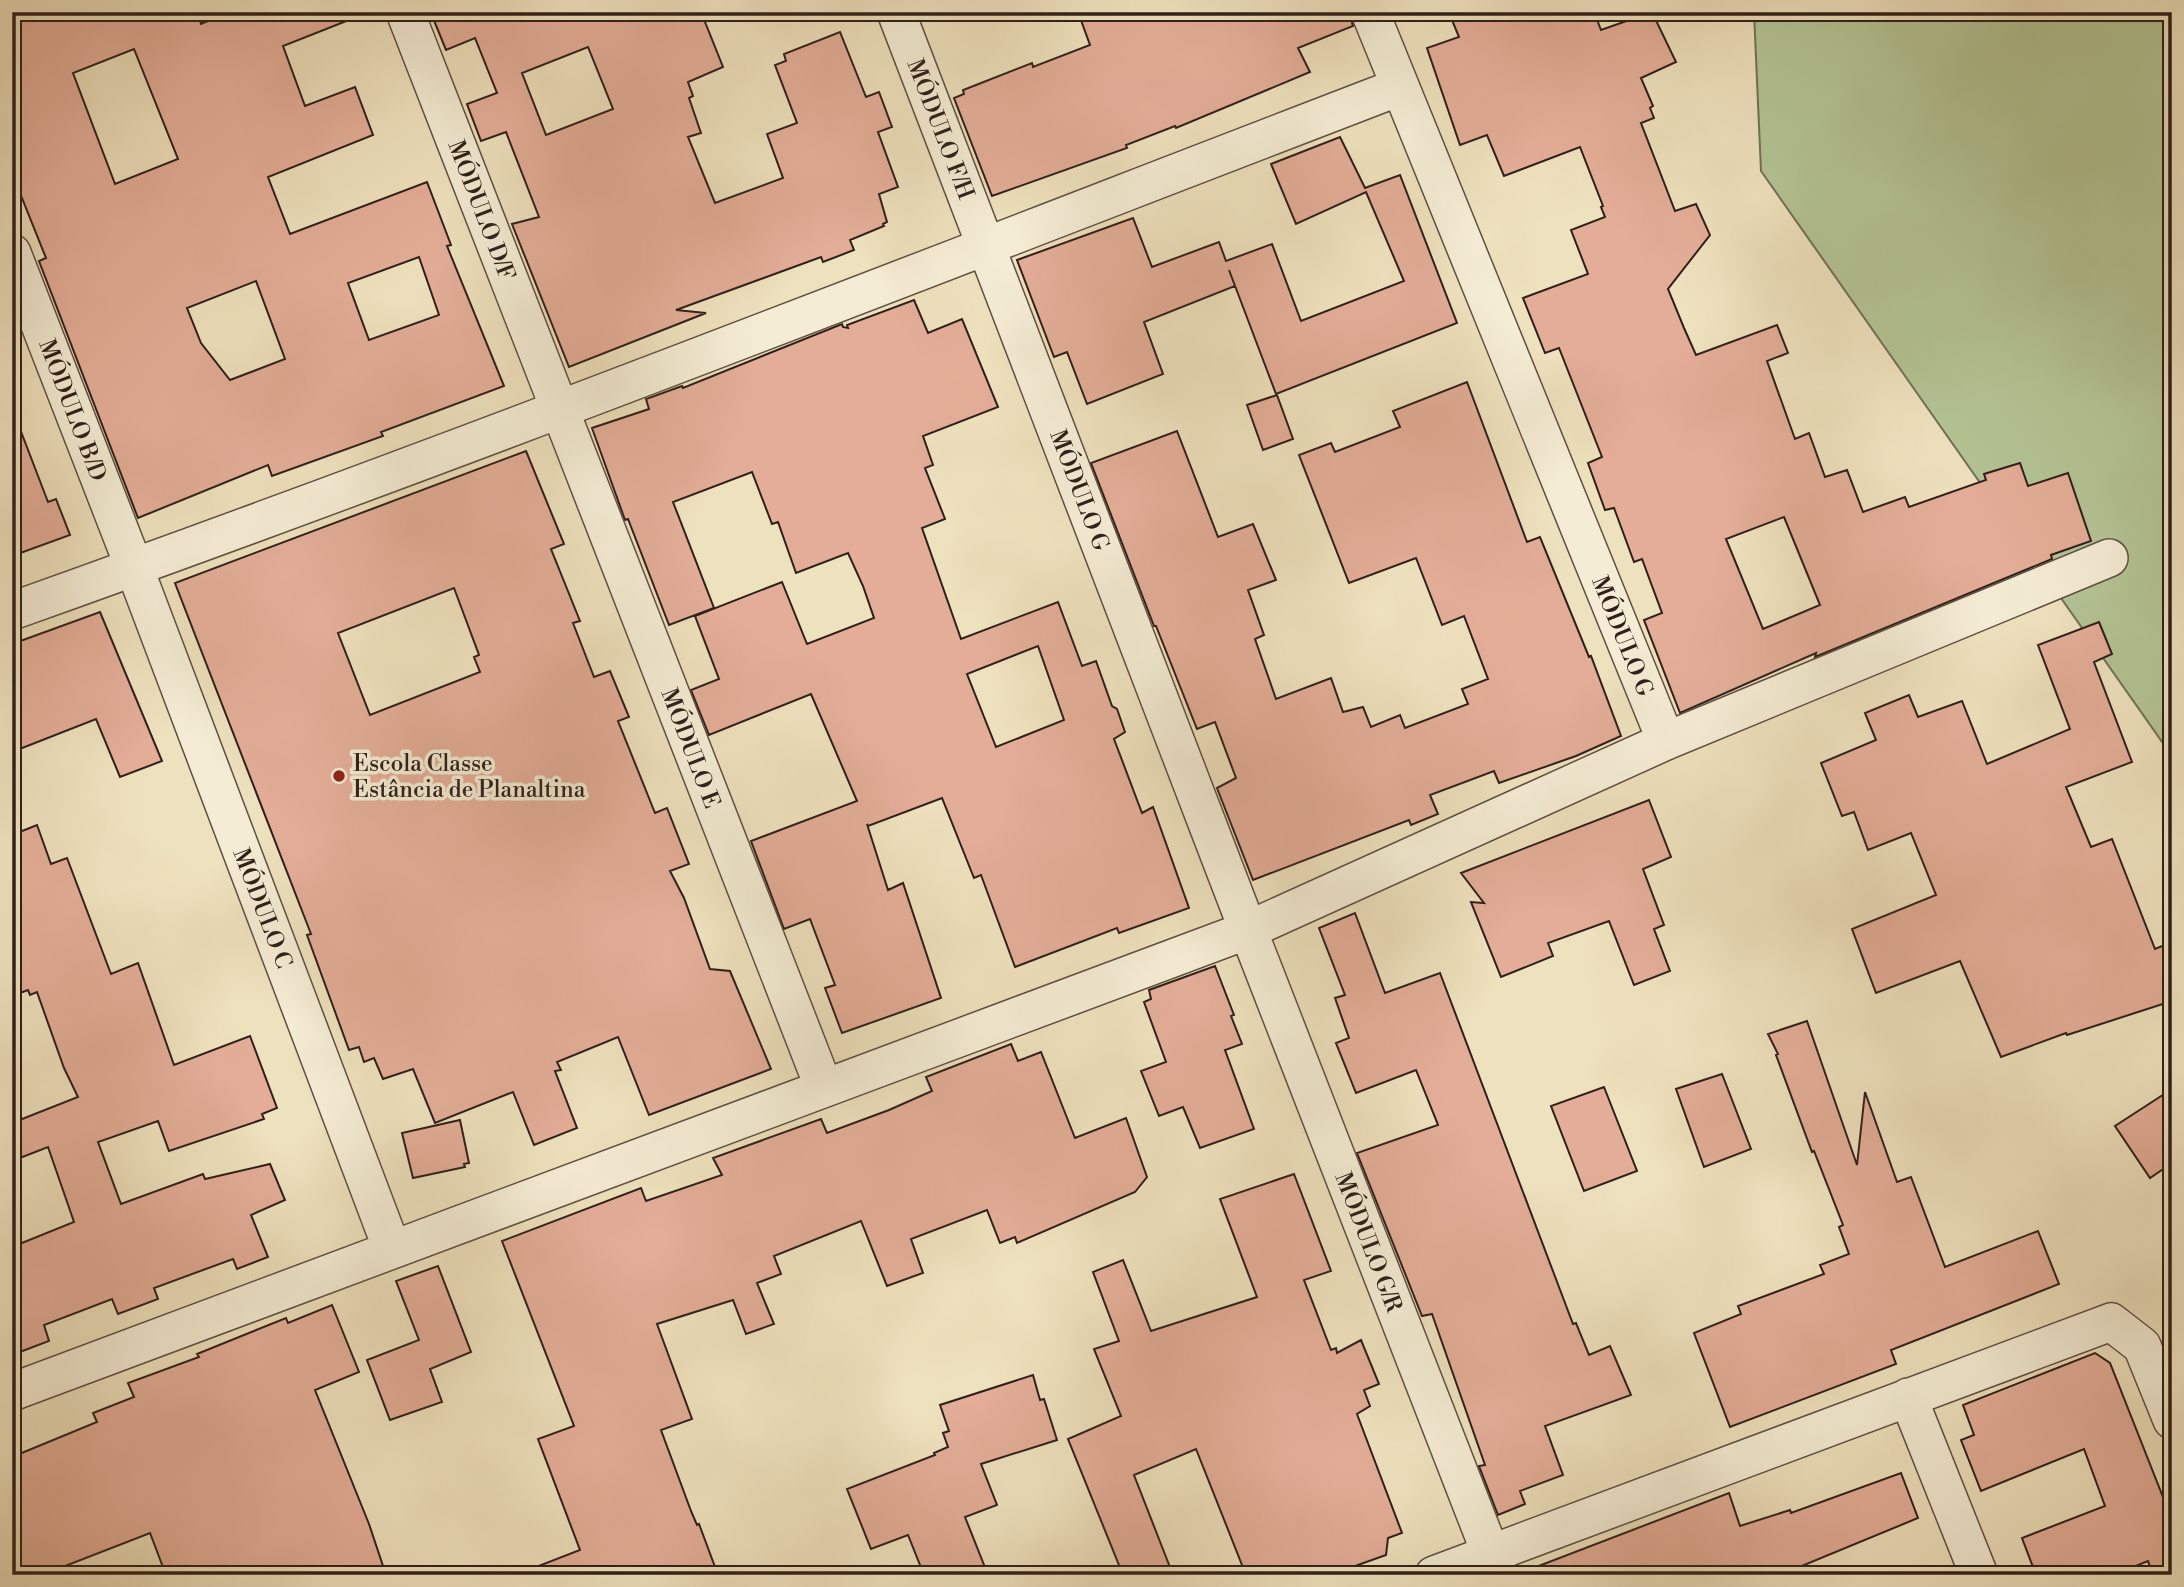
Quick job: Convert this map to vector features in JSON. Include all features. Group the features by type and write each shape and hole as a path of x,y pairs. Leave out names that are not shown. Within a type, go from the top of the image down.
{"street":[{"name":"MÓDULO D/F","path":"405,12 558,409"},
{"name":"MÓDULO F/H","path":"896,12 987,246"},
{"name":"MÓDULO G","path":"1370,12 1666,741"},
{"path":"12,611 558,409 1399,87"},
{"name":"MÓDULO G","path":"987,246 1248,930"},
{"name":"MÓDULO B/D","path":"12,253 134,567"},
{"name":"MÓDULO E","path":"558,409 824,1088"},
{"path":"12,1392 1248,930 1666,741 2109,558"},
{"name":"MÓDULO C","path":"134,567 392,1249"},
{"name":"MÓDULO G/R","path":"1248,930 1495,1564"},
{"path":"1434,1575 1495,1564 1908,1396 2111,1322 2142,1346 2172,1420"},
{"path":"1908,1396 1979,1575"}],"green space":[{"path":"1754,12 2172,12 2172,756 1761,171"}],"building":[{"path":"12,12 198,12 201,24 230,12 364,12 283,46 305,106 355,87 373,135 268,177 290,234 427,182 451,245 447,246 504,386 381,432 383,436 272,476 268,465 138,518 39,261 46,258 12,173","holes":["134,49 178,159 115,184 73,73","419,257 439,315 369,340 348,283","256,281 285,359 230,380 201,343 187,308"]},
{"path":"450,12 701,12 723,67 688,82 693,96 689,98 701,133 688,137 715,203 783,178 767,134 797,123 775,65 786,61 784,54 840,32 866,97 879,92 892,127 878,132 898,187 879,194 887,222 884,226 850,240 854,250 823,262 821,257 676,310 706,313 569,367 512,224 539,217 506,132 481,141 467,104 497,93 475,38 446,50 433,18","holes":["588,47 613,109 546,135 522,73"]},
{"path":"1078,12 1349,12 1353,26 1298,48 1310,72 1176,128 1175,126 1126,145 1127,148 992,196 954,98 964,94 963,90 1032,63 1033,67 1090,45"},
{"path":"1472,12 1594,12 1601,30 1652,12 1676,62 1641,78 1653,106 1650,108 1654,118 1641,123 1675,211 1696,204 1710,235 1668,289 1696,355 1777,325 1788,353 1767,361 1795,439 1809,433 1825,477 1847,470 1863,512 1905,497 1909,507 1986,480 1984,474 2020,463 2028,486 2068,473 2091,541 2051,555 2052,559 1815,657 1816,653 1680,713 1644,620 1662,613 1642,559 1634,562 1614,508 1605,510 1588,463 1602,457 1559,348 1545,353 1523,298 1588,274 1571,230 1605,217 1601,207 1603,206 1580,147 1504,176 1487,135 1460,145 1427,48 1459,37 1452,20","holes":["1784,517 1820,605 1763,629 1726,539"]},
{"path":"1340,137 1365,188 1400,175 1457,323 1276,394 1229,270 1235,286 1144,322 1163,374 1087,404 1067,352 1054,357 1017,260 1133,218 1152,267 1219,242 1226,261 1272,244 1301,321 1404,281 1366,192 1296,224 1271,164"},
{"path":"914,300 928,333 962,319 998,407 923,436 933,465 925,468 945,519 922,528 961,639 1058,602 1082,666 1096,661 1112,706 1117,709 1125,732 1114,739 1142,813 1153,807 1189,908 1119,933 1117,928 1015,967 981,875 974,878 942,798 868,826 867,824 888,890 903,883 941,998 842,1033 825,988 835,985 810,919 784,929 751,841 857,801 811,694 709,735 691,690 719,679 695,616 782,582 807,644 874,618 863,586 848,553 796,573 778,522 772,524 752,472 673,502 714,608 669,625 628,519 625,520 592,428 649,409 646,399 682,386 683,388 842,324 848,328 847,325","holes":["1038,646 1064,720 996,747 967,674"]},
{"path":"1467,382 1527,542 1540,537 1589,657 1591,656 1621,736 1576,756 1499,783 1494,771 1430,795 1438,814 1411,825 1409,820 1253,880 1217,788 1236,778 1215,722 1197,729 1091,463 1177,431 1218,537 1253,524 1276,580 1248,590 1264,635 1255,639 1276,699 1331,678 1343,712 1363,707 1371,727 1400,715 1405,728 1468,704 1462,689 1488,679 1464,616 1442,625 1416,558 1349,583 1299,455 1331,443 1335,452 1400,427 1393,411"},
{"path":"1277,395 1293,439 1263,450 1247,405"},
{"path":"12,416 15,416 48,502 56,499 70,535 12,556"},
{"path":"526,451 564,544 551,549 580,621 573,623 594,677 610,671 629,717 618,721 655,813 667,808 689,864 670,871 684,898 710,969 730,971 771,1069 649,1115 618,1037 557,1062 561,1070 555,1071 577,1128 534,1145 513,1092 435,1123 413,1069 383,1079 374,1058 364,1062 359,1047 349,1050 307,935 311,934 175,583","holes":["454,588 479,655 474,657 480,672 370,715 338,633"]},
{"path":"100,612 162,761 120,777 96,719 12,752 12,644"},
{"path":"2099,622 2112,654 2094,662 2132,762 2066,787 2091,847 2112,839 2155,949 2172,942 2172,1001 2067,1035 2066,1033 2001,1057 1960,961 1876,993 1852,929 1936,895 1911,833 1868,850 1854,812 1842,816 1821,763 1876,740 1865,713 1909,695 1918,717 1962,701 1987,764 2070,729 2038,645"},
{"path":"1649,800 1671,857 1643,869 1664,925 1654,929 1670,971 1634,985 1609,921 1548,943 1553,956 1501,977 1471,902 1484,903 1461,873"},
{"path":"37,825 51,864 67,858 111,974 138,963 174,1065 250,1036 277,1108 262,1114 264,1119 169,1151 158,1121 98,1142 121,1204 203,1174 205,1179 270,1164 285,1200 251,1215 268,1257 237,1269 233,1259 154,1288 158,1299 118,1314 112,1299 44,1325 49,1341 12,1355 12,1247 74,1222 48,1147 12,1161 12,1123 78,1097 64,1068 37,992 30,995 28,990 12,996 12,835"},
{"path":"1355,913 1385,993 1440,973 1573,1324 1576,1323 1589,1355 1610,1346 1631,1395 1545,1426 1563,1475 1520,1491 1525,1504 1498,1515 1479,1466 1485,1465 1432,1314 1422,1316 1357,1153 1438,1125 1416,1070 1356,1093 1336,1043 1349,1038 1335,998 1345,995 1319,928"},
{"path":"1215,966 1242,1044 1225,1050 1254,1129 1200,1148 1183,1107 1159,1116 1141,1071 1166,1062 1144,1002 1151,999 1149,990"},
{"path":"1807,1021 1857,1165 1865,1092 1897,1182 1911,1177 1945,1267 2038,1231 2059,1284 1891,1350 1896,1364 1730,1427 1694,1333 1741,1314 1738,1306 1824,1274 1820,1265 1849,1254 1839,1227 1843,1225 1814,1151 1812,1152 1776,1055 1778,1054 1768,1034"},
{"path":"1011,1044 1018,1061 1041,1052 1075,1138 1126,1118 1147,1177 1135,1192 1017,1243 1015,1237 1000,1243 987,1210 911,1239 923,1273 887,1286 861,1221 774,1256 781,1274 757,1283 774,1324 746,1334 733,1300 657,1324 692,1419 661,1430 718,1575 524,1575 523,1572 580,1550 538,1439 574,1426 502,1241 641,1188 646,1201 722,1175 713,1158 821,1119 827,1133 889,1110 932,1091 926,1077"},
{"path":"1722,1074 1751,1149 1704,1167 1676,1089"},
{"path":"1604,1087 1637,1171 1584,1191 1551,1106"},
{"path":"2172,1089 2172,1163 2150,1178 2115,1126"},
{"path":"460,1120 469,1163 464,1164 465,1167 413,1178 402,1133"},
{"path":"1294,1174 1331,1271 1304,1280 1331,1350 1336,1348 1337,1353 1361,1340 1379,1384 1364,1390 1370,1406 1357,1414 1402,1533 1388,1538 1386,1555 1330,1575 1246,1575 1196,1449 1134,1475 1173,1575 1123,1575 1068,1439 1121,1416 1094,1349 1119,1341 1093,1272 1123,1260 1151,1331 1257,1297 1220,1199"},
{"path":"438,1266 471,1352 430,1369 442,1402 390,1420 367,1360 419,1340 396,1281"},
{"path":"332,1305 359,1372 315,1390 369,1524 386,1575 166,1575 150,1533 65,1566 69,1575 23,1575 12,1546 12,1457 97,1422 93,1413 134,1397 128,1383 199,1357 197,1354 286,1318 288,1323"},
{"path":"2095,1353 2110,1363 2172,1520 2172,1575 2153,1575 2148,1561 2113,1575 2036,1575 2022,1538 2105,1506 2084,1449 1981,1491 1961,1440 1974,1435 1963,1405"},
{"path":"1033,1375 1057,1440 981,1464 997,1505 965,1517 988,1575 924,1575 908,1535 871,1549 847,1489 935,1455 934,1453 948,1447 943,1433 949,1431 940,1405"},
{"path":"1901,1473 1918,1518 1780,1575 1523,1575 1523,1572 1729,1493 1740,1526 1790,1510 1791,1513"}],"place":[{"name":"Escola Classe Estância de Planaltina","path":"339,776"}]}
